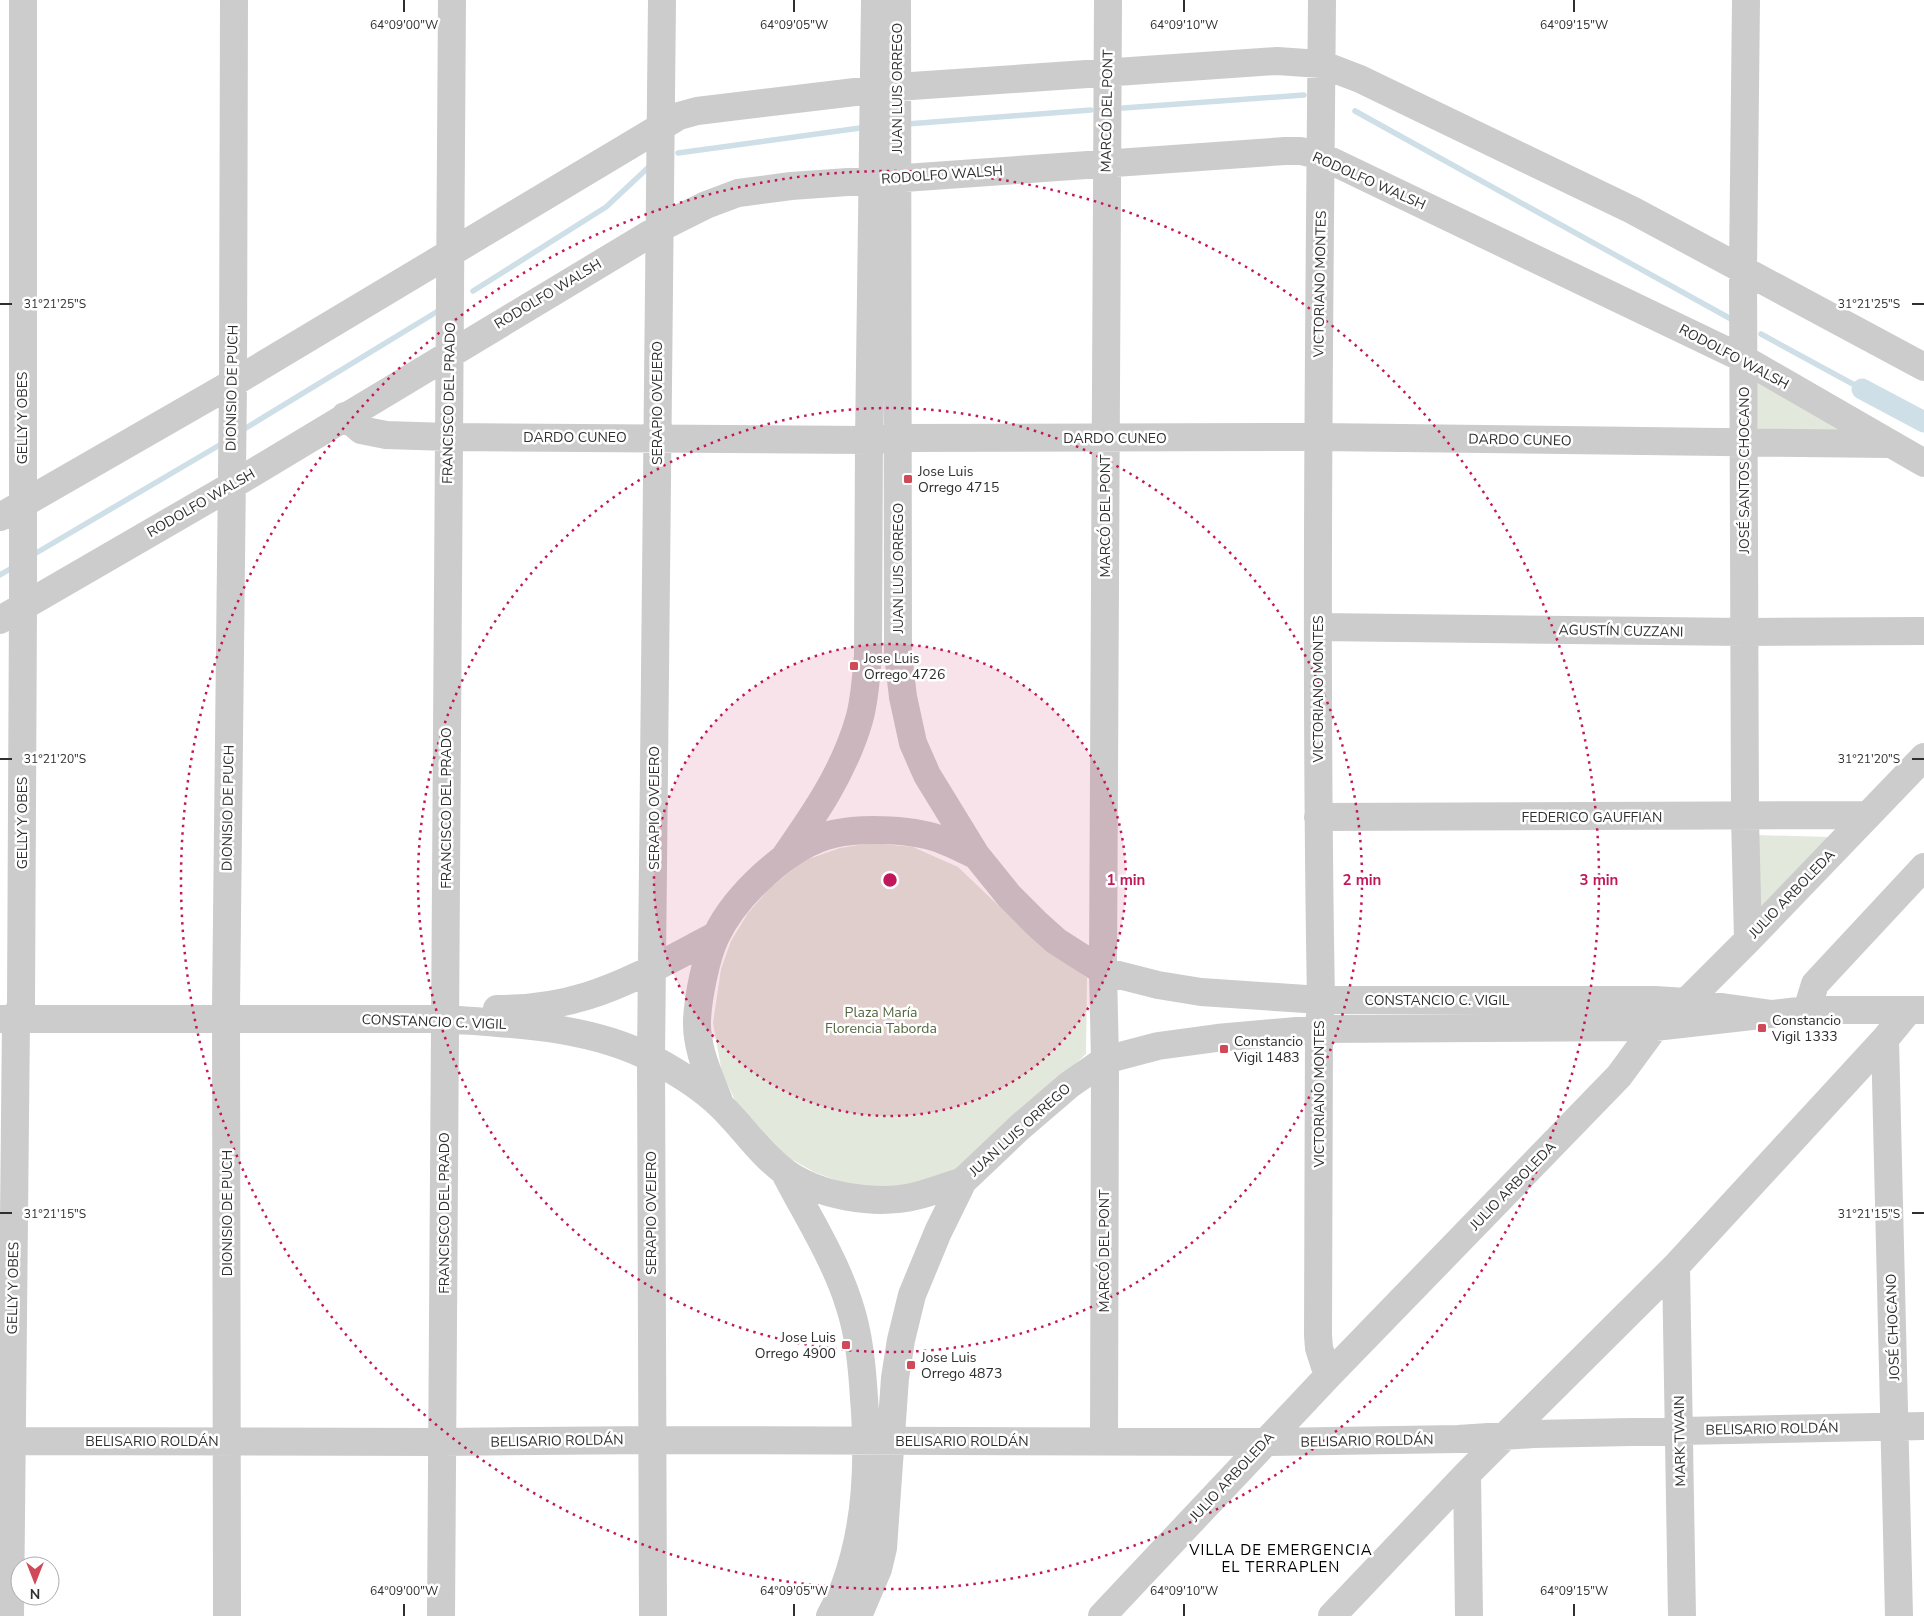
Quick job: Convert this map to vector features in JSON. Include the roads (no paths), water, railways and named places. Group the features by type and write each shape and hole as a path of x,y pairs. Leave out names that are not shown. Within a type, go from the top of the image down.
{"street":[{"name":"GELLY Y OBES","path":"10,1616 6,1441 12,614 11,511 22,0"},
{"name":"DIONISIO DE PUCH","path":"227,1616 226,1013 234,0"},
{"name":"FRANCISCO DEL PRADO","path":"441,1616 452,0"},
{"name":"SERAPIO OVEJERO","path":"653,1616 650,1058 653,968 658,229 662,0"},
{"name":"JUAN LUIS ORREGO","path":"875,0 886,88"},
{"name":"JUAN LUIS ORREGO","path":"784,858 818,808 845,761 860,719 868,655 869,440 885,179 886,88 896,0"},
{"name":"MARCÓ DEL PONT","path":"1104,1441 1105,1060 1103,971 1108,0"},
{"name":"VICTORIANO MONTES","path":"1322,0 1318,437 1320,1000 1318,1335 1319,1348 1328,1376"},
{"name":"JOSÉ SANTOS CHOCANO","path":"1746,0 1743,270 1745,816 1748,940"},
{"path":"11,511 232,383 679,116 697,111 886,88 1277,61 1321,64 1360,79 1632,210 1924,367"},
{"name":"RODOLFO WALSH","path":"12,614 231,486 658,229 706,205 738,193 791,186 1301,151 1321,156 1744,359 1924,463"},
{"name":"JUAN LUIS ORREGO","path":"885,179 898,438 898,654 903,697 913,743 927,775 976,856 1009,896 1056,941 1103,971"},
{"name":"DARDO CUNEO","path":"346,416 361,430 386,435 448,437 869,440 898,438 1318,437 1890,444"},
{"name":"AGUSTÍN CUZZANI","path":"1318,627 1745,632 1924,631"},
{"name":"JULIO ARBOLEDA","path":"1102,1616 1328,1376 1619,1076 1655,1027 1686,1002 1748,940 1924,757"},
{"name":"FEDERICO GAUFFIAN","path":"1318,817 1867,815"},
{"path":"720,1105 702,1058 697,1022 701,984 715,936 734,907 752,885 784,858 811,843 833,834 872,831 912,832 944,840 976,856"},
{"path":"1806,1010 1816,984 1924,867"},
{"name":"CONSTANCIO C. VIGIL","path":"9,1012 445,1014 527,1009 587,996 653,968 715,936"},
{"name":"CONSTANCIO C. VIGIL","path":"1103,971 1158,985 1201,992 1320,1000 1655,1000 1686,1002 1772,1014"},
{"name":"CONSTANCIO C. VIGIL","path":"1105,1060 1158,1046 1217,1038 1319,1029 1655,1027 1806,1010 1916,1010"},
{"path":"1332,1616 1468,1474 1676,1266 1885,1039 1916,1010"},
{"name":"CONSTANCIO C. VIGIL","path":"445,1014 565,1031 621,1045 650,1058 683,1076 720,1105 784,1171 809,1186 853,1197 880,1199 914,1196 963,1181"},
{"name":"JOSÉ CHOCANO","path":"1885,1039 1899,1616"},
{"name":"JUAN LUIS ORREGO","path":"830,1616 845,1586 856,1548 864,1506 895,1378 900,1340 912,1295 938,1232 963,1181 1055,1097 1105,1060"},
{"name":"JUAN LUIS ORREGO","path":"784,1171 836,1271 849,1304 858,1336 862,1372 879,1441 883,1548 878,1569 858,1616"},
{"name":"MARK TWAIN","path":"1676,1266 1682,1616"},
{"name":"BELISARIO ROLDÁN","path":"6,1441 442,1442 652,1440 1265,1442 1458,1439 1507,1436 1924,1426"},
{"path":"1468,1474 1469,1616"}],"waterway":[{"path":"1123,108 1304,95"},
{"path":"907,124 1091,110"},
{"path":"1355,111 1731,319"},
{"path":"678,153 860,128"},
{"path":"473,291 606,207 652,164"},
{"path":"241,431 443,308"},
{"path":"1761,334 1862,389"},
{"path":"1862,389 1924,422"},
{"path":"31,556 223,443"},
{"path":"0,575 10,569"}],"place":[{"name":"Jose Luis Orrego 4715","path":"908,479"},
{"name":"Jose Luis Orrego 4726","path":"854,666"},
{"name":"Constancio Vigil 1333","path":"1762,1028"},
{"name":"Constancio Vigil 1483","path":"1224,1049"},
{"name":"Jose Luis Orrego 4900","path":"846,1345"},
{"name":"Jose Luis Orrego 4873","path":"911,1365"}],"district":[{"name":"VILLA DE EMERGENCIA EL TERRAPLEN","path":"1281,1558"}],"park label":[{"name":"Plaza María Florencia Taborda","path":"881,1020"}]}
